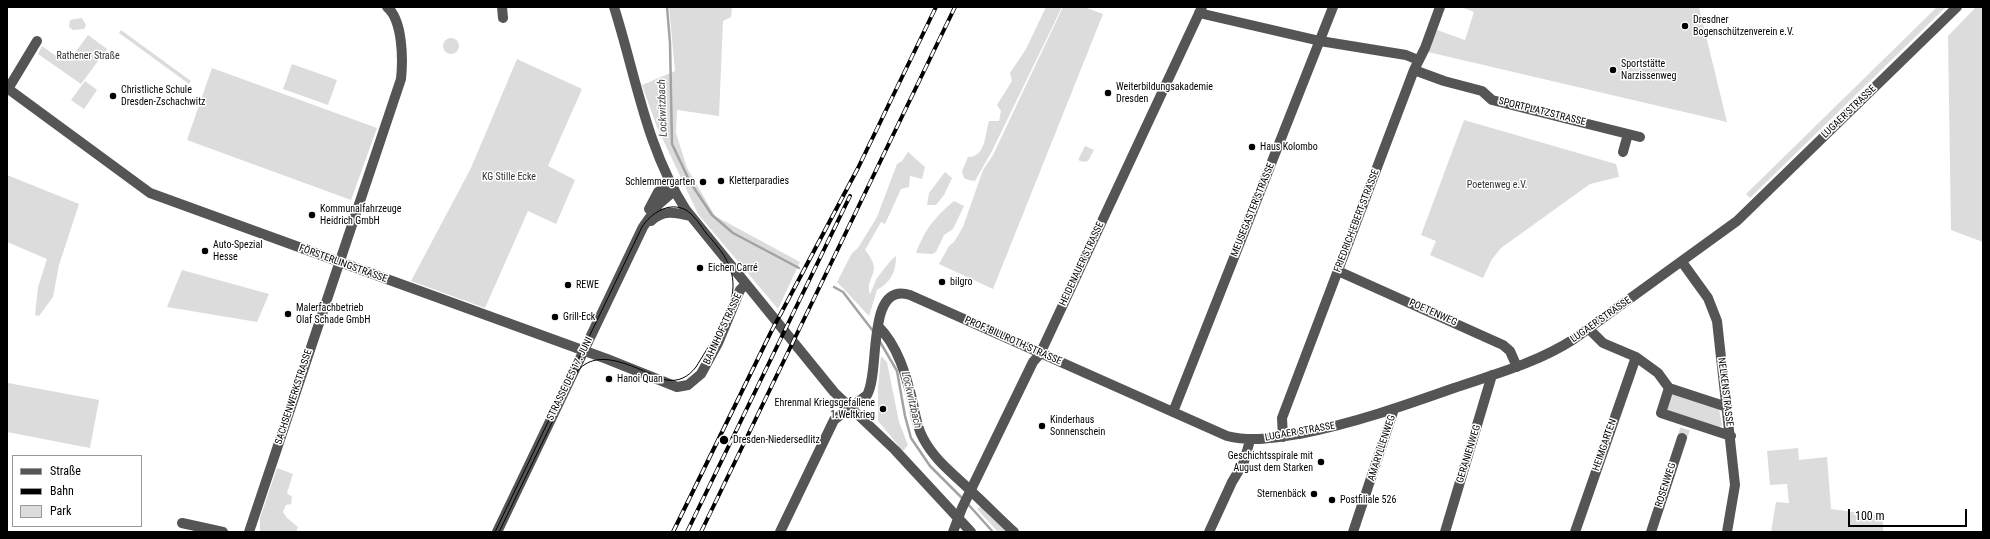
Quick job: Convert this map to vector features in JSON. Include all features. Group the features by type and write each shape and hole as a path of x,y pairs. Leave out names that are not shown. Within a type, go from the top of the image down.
{"street":[{"path":"338,262 401,79 402,66 396,21 392,11 387,7"},
{"path":"502,7 503,18"},
{"path":"614,7 646,126 672,187 690,216 834,392 916,471 971,532"},
{"name":"MEUSEGASTER STRASSE","path":"1173,412 1333,7"},
{"name":"FRIEDRICH-EBERT-STRASSE","path":"1283,437 1282,418 1414,70 1440,7"},
{"name":"LUGAER STRASSE","path":"1209,532 1232,482 1244,462 1250,440 1283,437 1324,429 1394,409 1517,367 1558,350 1589,329 1737,221 1957,7"},
{"path":"1200,10 1320,41 1406,55 1418,60"},
{"name":"HEIDENAUER STRASSE","path":"953,532 962,508 1033,362 1040,354 1200,10"},
{"path":"8,89 37,41"},
{"name":"SPORTPLATZSTRASSE","path":"1414,70 1444,81 1482,91 1492,100 1640,137"},
{"name":"FÖRSTERLINGSTRASSE","path":"8,89 150,193 584,351 678,387 688,385 701,374"},
{"path":"1623,152 1628,134"},
{"name":"STRASSE DES 17. JUNI","path":"497,532 643,227 646,216 658,192 672,187"},
{"path":"643,227 658,215 663,213 674,212 690,216"},
{"name":"SACHSENWERKSTRASSE","path":"249,532 338,262"},
{"name":"NELKENSTRASSE","path":"1682,262 1708,298 1717,321 1736,485 1727,532"},
{"name":"POETENWEG","path":"1338,271 1503,345 1510,351 1517,367"},
{"name":"BAHNHOFSTRASSE","path":"701,374 718,343 740,290 746,284"},
{"name":"PROF.-BILLROTH-STRASSE","path":"780,532 829,429 838,416 867,395 870,390 874,374 875,350 881,310 887,299 892,295 904,293 1227,436 1250,440"},
{"path":"878,327 885,334 897,354 908,381 922,437 946,469 970,493 1014,532"},
{"path":"1589,329 1603,343 1636,357 1658,373 1669,388 1727,407"},
{"name":"HEIMGARTEN","path":"1575,532 1636,357"},
{"name":"GERANIENWEG","path":"1445,532 1492,375"},
{"path":"1669,388 1661,413 1685,430 1731,436"},
{"name":"AMARYLLENWEG","path":"1353,532 1394,409"},
{"name":"ROSENWEG","path":"1651,532 1685,430"},
{"path":"182,523 223,532"}],"green space":[{"path":"669,7 732,7 731,17 723,21 719,116 677,110 676,133 687,168 715,216 800,262 778,309 698,214 657,127 642,85 675,71"},
{"path":"1046,7 1062,7 992,151 975,181 968,180 964,178 962,171 968,157 974,156 982,149 989,121 999,121 1001,111 997,105 1012,81 1010,73 1026,49"},
{"path":"1063,7 1084,7 1103,14 993,289 939,264 949,246 954,242 963,227 983,170 993,155"},
{"name":"Sportstätte Narzissenweg","path":"1461,7 1699,7 1727,122 1428,52 1437,30 1465,40 1474,12"},
{"path":"1937,7 1946,7 1750,198 1746,194"},
{"path":"1976,7 1983,7 1983,242 1951,230 1948,36"},
{"path":"82,18 86,25 84,29 73,30 69,27 70,20"},
{"path":"121,30 191,81 189,84 119,33"},
{"name":"Rathener Straße","path":"88,35 107,49 81,84 38,54 42,46 63,61 65,58 69,61"},
{"path":"451,38 458,43 459,46 454,53 451,54 444,49 443,46 448,39"},
{"name":"KG Stille Ecke","path":"517,59 582,89 548,166 575,180 556,224 528,211 485,308 411,281 471,168"},
{"path":"292,64 337,80 328,105 283,89"},
{"path":"212,68 377,128 351,200 187,140"},
{"path":"85,81 97,90 84,109 71,100"},
{"name":"Poetenweg e.V.","path":"1464,120 1616,164 1619,177 1590,184 1501,248 1492,259 1483,278 1430,255 1436,241 1421,235"},
{"path":"1085,146 1094,150 1088,161 1083,162 1078,160"},
{"path":"908,152 925,167 922,179 910,176 909,187 901,189 885,224 881,222 865,250 871,258 874,270 869,288 870,294 877,278 896,256 894,272 886,284 877,290 869,316 837,282 852,253 858,248 877,217 897,164 902,161"},
{"path":"945,172 952,178 944,195 936,205 927,205 929,193"},
{"path":"7,175 79,204 59,265 53,297 39,316 35,315 38,287 47,259 7,242"},
{"path":"954,201 964,206 953,229 944,235 936,252 932,254 916,253 931,224 941,212"},
{"path":"182,270 269,294 257,322 167,307"},
{"path":"881,356 887,362 899,422 908,445 903,451 878,421 878,387"},
{"path":"8,383 99,400 90,448 7,432"},
{"path":"1673,394 1719,409 1722,425 1720,427 1667,410 1670,396"},
{"path":"1798,448 1799,460 1827,457 1831,509 1883,516 1883,532 1771,532 1776,502 1789,503 1787,484 1770,485 1767,451"},
{"path":"277,468 293,474 287,493 292,497 291,504 286,505 283,512 287,518 298,527 296,532 260,531 260,518"},
{"path":"981,506 1008,532 998,532 977,509"}],"waterway":[{"name":"Lockwitzbach","path":"667,7 670,43 672,144 690,182 712,215 733,233 799,268"},
{"name":"Lockwitzbach","path":"834,287 843,292 873,331"},
{"name":"Lockwitzbach","path":"879,340 897,371 905,416 911,438 930,466 963,499"},
{"name":"Lockwitzbach","path":"967,503 993,532"}],"tunnel":[{"path":"1682,438 1685,429"}],"tram line":[{"path":"495,532 642,227 650,217 661,210 673,207 686,210 695,218 723,254 732,277 733,286 730,305 712,342 693,371 683,378 675,380 666,380 619,362 596,360 585,364 576,373 499,532"}],"railway":[{"path":"673,532 771,332 858,168 936,7"},
{"path":"701,532 955,7"},
{"path":"687,532 850,196"}],"place":[{"name":"Dresdner Bogenschützenverein e.V.","path":"1685,26"},
{"name":"Sportstätte Narzissenweg","path":"1613,70"},
{"name":"Weiterbildungsakademie Dresden","path":"1108,93"},
{"name":"Christliche Schule Dresden-Zschachwitz","path":"113,96"},
{"name":"Haus Kolombo","path":"1252,147"},
{"name":"Kletterparadies","path":"721,181"},
{"name":"Schlemmergarten","path":"703,182"},
{"name":"Kommunalfahrzeuge Heidrich GmbH","path":"312,215"},
{"name":"Auto-Spezial Hesse","path":"205,251"},
{"name":"Eichen Carré","path":"700,268"},
{"name":"bilgro","path":"942,282"},
{"name":"REWE","path":"568,285"},
{"name":"Malerfachbetrieb Olaf Schade GmbH","path":"288,314"},
{"name":"Grill-Eck","path":"555,317"},
{"name":"Hanoi Quan","path":"609,379"},
{"name":"Ehrenmal Kriegsgefallene 1.Weltkrieg","path":"883,409"},
{"name":"Kinderhaus Sonnenschein","path":"1042,426"},
{"name":"Dresden-Niedersedlitz","path":"724,440"},
{"name":"Geschichtsspirale mit August dem Starken","path":"1321,462"},
{"name":"Sternenbäck","path":"1314,494"},
{"name":"Postfiliale 526","path":"1332,500"}]}
